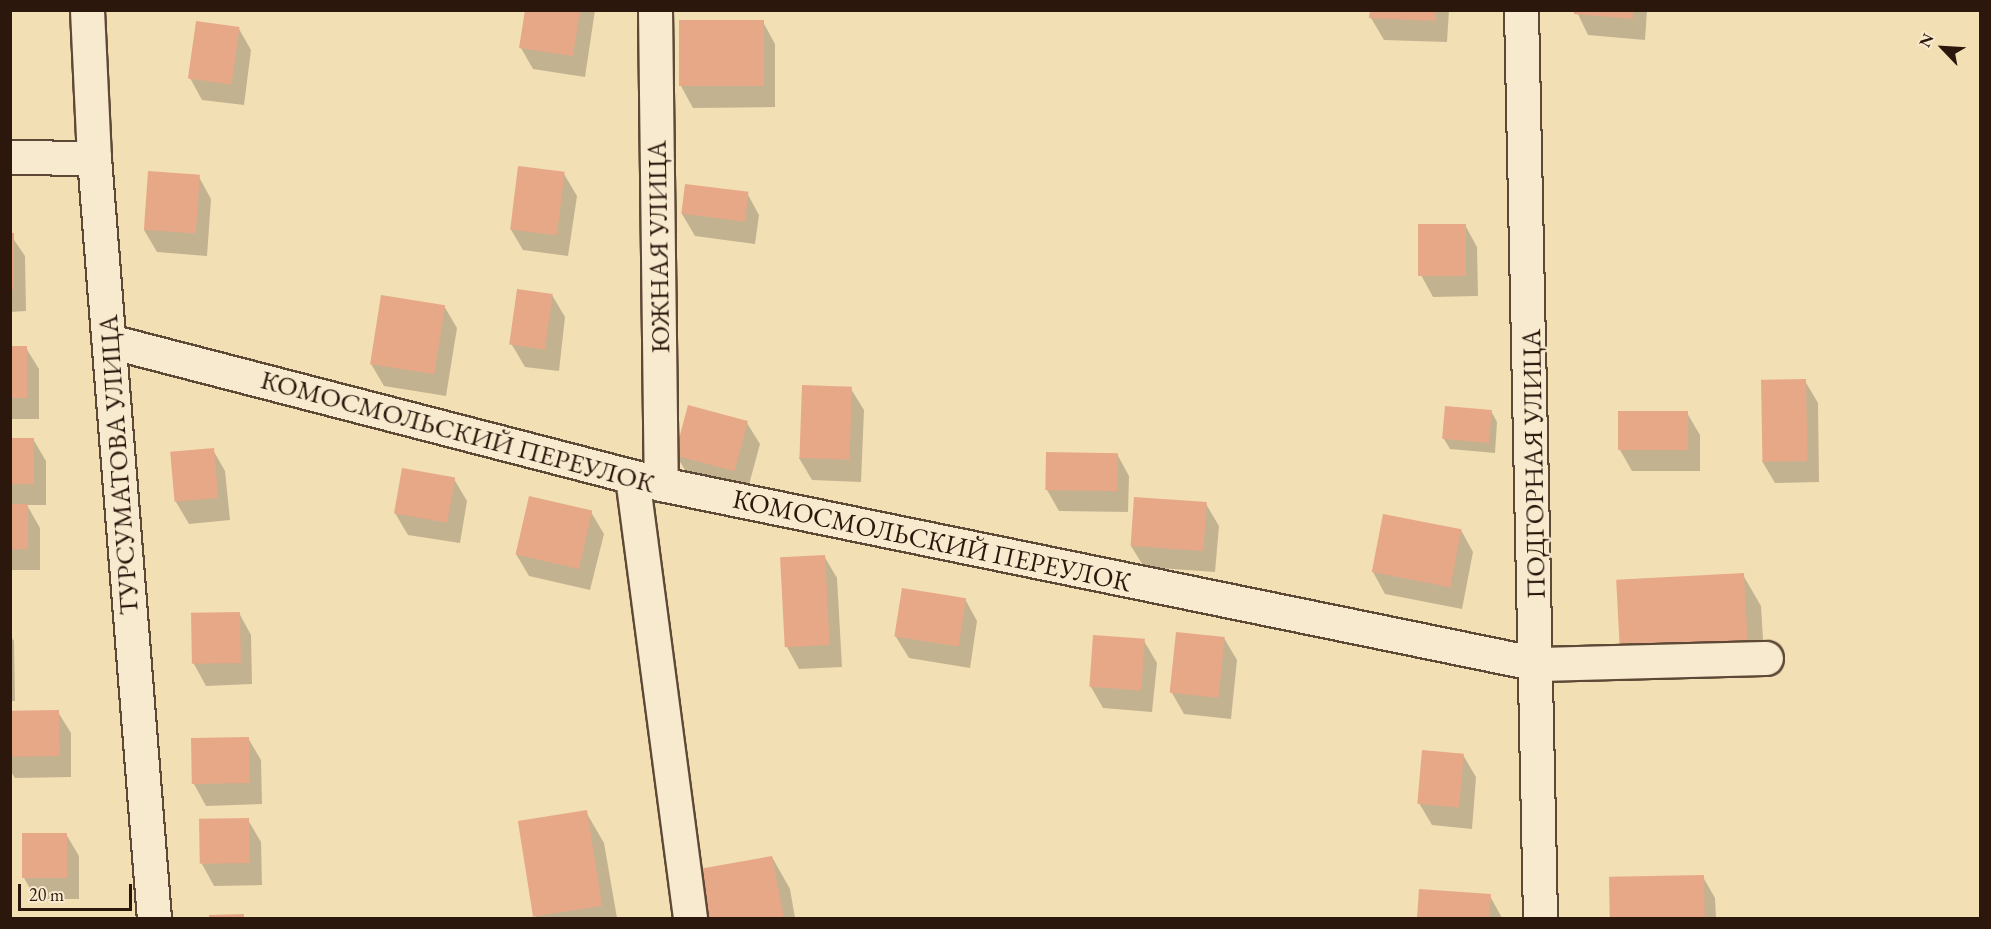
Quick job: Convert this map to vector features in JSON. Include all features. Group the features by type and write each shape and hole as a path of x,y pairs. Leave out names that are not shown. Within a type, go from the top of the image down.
{"street":[{"name":"ТУРСУМАТОВА УЛИЦА","path":"87,10 94,158 154,918"},
{"name":"ЮЖНАЯ УЛИЦА","path":"655,10 647,481 690,918"},
{"name":"ПОДГОРНАЯ УЛИЦА","path":"1521,10 1538,664 1540,918"},
{"path":"10,157 94,158"},
{"name":"КОМОСМОЛЬСКИЙ ПЕРЕУЛОК","path":"109,340 647,481 1538,664 1766,658"}],"building":[{"path":"525,10 580,10 573,56 519,48"},
{"path":"1370,10 1436,10 1436,21 1369,18"},
{"path":"1574,10 1633,10 1633,19 1574,14"},
{"path":"679,20 764,20 764,86 679,86"},
{"path":"196,21 240,27 231,85 188,78"},
{"path":"518,166 565,172 557,235 510,230"},
{"path":"148,171 200,175 196,233 144,230"},
{"path":"685,184 749,192 745,222 681,214"},
{"path":"1418,224 1466,224 1466,276 1418,276"},
{"path":"10,233 14,233 14,290 10,290"},
{"path":"517,289 553,294 545,349 509,344"},
{"path":"381,295 445,305 434,374 370,364"},
{"path":"10,346 27,346 27,398 10,398"},
{"path":"1806,379 1807,461 1762,462 1761,380"},
{"path":"802,385 852,387 849,460 799,458"},
{"path":"688,405 748,421 734,471 675,455"},
{"path":"1445,406 1492,410 1489,443 1442,439"},
{"path":"1618,411 1688,411 1688,450 1618,450"},
{"path":"10,438 34,438 34,484 10,484"},
{"path":"214,448 218,498 175,502 170,452"},
{"path":"1046,452 1118,453 1117,491 1045,490"},
{"path":"402,468 455,477 447,523 394,513"},
{"path":"529,496 592,511 579,569 516,554"},
{"path":"1134,497 1207,502 1203,551 1131,546"},
{"path":"10,504 28,504 28,549 10,549"},
{"path":"1383,514 1462,529 1450,587 1372,572"},
{"path":"825,555 830,645 785,647 780,557"},
{"path":"1744,573 1748,641 1620,648 1616,580"},
{"path":"902,588 966,598 959,647 894,636"},
{"path":"240,612 241,663 192,664 191,613"},
{"path":"1176,632 1225,637 1218,698 1170,693"},
{"path":"1093,635 1145,639 1141,691 1089,687"},
{"path":"59,710 60,756 11,757 10,711"},
{"path":"249,737 250,783 192,784 191,738"},
{"path":"1422,750 1464,754 1459,807 1417,804"},
{"path":"587,810 602,906 533,917 518,821"},
{"path":"249,818 250,863 200,864 199,819"},
{"path":"22,833 67,833 67,878 22,878"},
{"path":"772,856 784,918 708,918 699,869"},
{"path":"1704,875 1705,918 1610,918 1609,877"},
{"path":"1419,889 1491,894 1489,918 1417,918"},
{"path":"244,914 244,918 209,918 209,915"}]}
